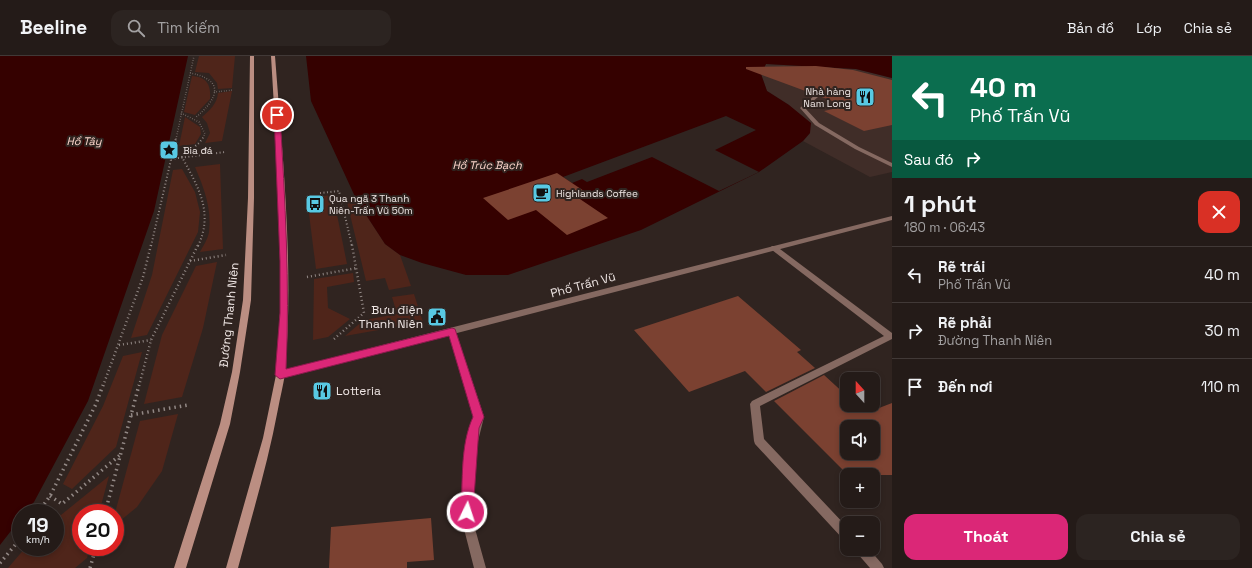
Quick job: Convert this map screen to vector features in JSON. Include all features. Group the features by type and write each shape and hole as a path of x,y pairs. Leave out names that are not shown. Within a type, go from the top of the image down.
{"main road":[{"name":"Đường Thanh Niên","path":"180,568 225,424 236,372 245,315 250,230 252,56"},
{"path":"232,568 268,438 280,375 284,313 284,261 281,174 273,56"}],"street":[{"path":"816,97 802,108 817,124 857,148 892,165"},
{"name":"Phố Trấn Vũ","path":"280,375 892,218"},
{"path":"774,248 891,336 755,404 759,441 840,528"},
{"path":"452,332 479,417 474,428 471,448 467,512 480,568"},
{"path":"867,556 878,568"}],"path":[{"path":"44,504 50,496 96,404 143,277 160,210 194,56"},
{"path":"190,73 207,78 212,83 214,92 213,100 207,108 195,118"},
{"path":"214,92 235,90"},
{"path":"181,113 195,118 204,126 205,134 199,143 182,158"},
{"path":"171,159 225,152"},
{"path":"107,504 151,340 204,232 205,212 201,192 182,158"},
{"path":"320,193 339,191 364,312 330,341"},
{"path":"190,261 226,255"},
{"path":"307,277 356,268"},
{"path":"119,345 151,340"},
{"path":"131,415 188,405"},
{"path":"50,496 62,504 121,454"},
{"path":"0,563 12,549"},
{"path":"90,568 93,556"}],"shaded area":[{"path":"199,56 235,56 232,88 218,89 217,83 209,73 195,72"},
{"path":"766,64 856,69 892,78 892,172 870,177 803,141 810,133 789,105 767,91 761,74"},
{"path":"192,76 205,80 210,90 210,99 195,115 184,112"},
{"path":"232,91 222,141 205,143 210,133 207,123 202,117 215,104 218,93"},
{"path":"185,117 200,127 201,134 195,144 179,146"},
{"path":"220,164 223,249 200,252 207,240 210,223 204,191 195,167"},
{"path":"182,169 195,192 200,212 198,232 147,335 131,338 152,275 173,170"},
{"path":"333,195 347,264 316,269 307,198"},
{"path":"357,201 385,244 400,255 411,286 389,290 385,278 366,281 347,202"},
{"path":"217,262 203,328 182,397 144,404 162,335 196,266"},
{"path":"353,273 354,282 327,287 328,308 350,319 328,337 313,340 314,279"},
{"path":"414,294 423,322 345,336 364,320 397,314 392,297"},
{"path":"142,352 116,447 72,489 63,484 103,406 123,356"},
{"path":"178,414 162,471 137,507 124,518 124,504 117,504 140,421"},
{"path":"109,476 101,504 75,504"},
{"path":"72,506 72,556 88,556 87,558 75,568 8,568 18,556 64,556 64,513"}],"water":[{"name":"Hồ Tây","path":"0,56 188,56 154,211 88,401 34,502 32,504 12,504 12,530 0,545"},
{"name":"Hồ Trúc Bạch","path":"306,56 892,56 892,78 856,69 766,64 761,74 767,91 789,105 811,123 810,133 803,141 759,172 641,230 508,275 466,275 422,263 400,255 385,244 357,201 311,101"}],"pier":[{"path":"726,116 756,130 715,150 759,172 719,191 652,157 587,182 582,179 572,183 563,177"}],"building":[{"name":"Nhà hàng Nam Long","path":"816,66 853,70 892,80 892,125 864,131 824,111 846,106 746,69 746,67"},
{"path":"557,173 584,191 574,195 608,218 567,235 536,210 508,220 483,198"},
{"path":"738,296 801,350 797,352 815,368 766,392 745,371 689,392 634,330"},
{"path":"824,375 840,390 840,412 880,412 880,408 892,403 892,475 880,475 880,468 841,468 774,401"},
{"path":"431,518 434,560 407,562 407,568 329,568 331,527"}],"place":[{"name":"Nhà hàng Nam Long","path":"865,97"},
{"name":"Bia đá","path":"169,150"},
{"name":"Highlands Coffee","path":"542,193"},
{"name":"Qua ngã 3 Thanh Niên-Trấn Vũ 50m","path":"315,204"},
{"name":"Bưu điện Thanh Niên","path":"437,317"},
{"name":"Lotteria","path":"322,391"}],"route":[{"path":"277,115 284,261 284,313 280,375 452,332 479,417 474,428 471,448 467,512"}]}
